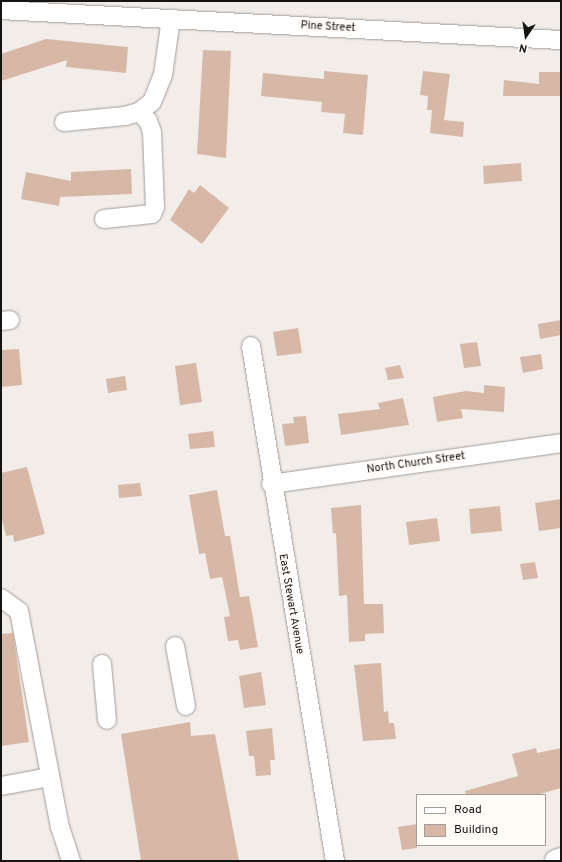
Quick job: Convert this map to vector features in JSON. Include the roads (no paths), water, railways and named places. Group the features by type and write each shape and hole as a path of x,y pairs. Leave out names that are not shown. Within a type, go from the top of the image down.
{"main road":[{"path":"556,861 561,859"}],"street":[{"name":"Pine Street","path":"1,10 95,8 171,19 561,40"},
{"path":"64,122 91,122 139,112 152,102 159,90 171,19"},
{"path":"104,218 152,214 155,207 152,132 148,121 139,112"},
{"name":"East Stewart Avenue","path":"251,346 271,484 334,861"},
{"name":"North Church Street","path":"271,484 561,443"},
{"path":"1,598 19,611 60,827 71,861"},
{"path":"176,646 186,706"},
{"path":"102,664 107,720"},
{"path":"1,786 50,777"}]}
